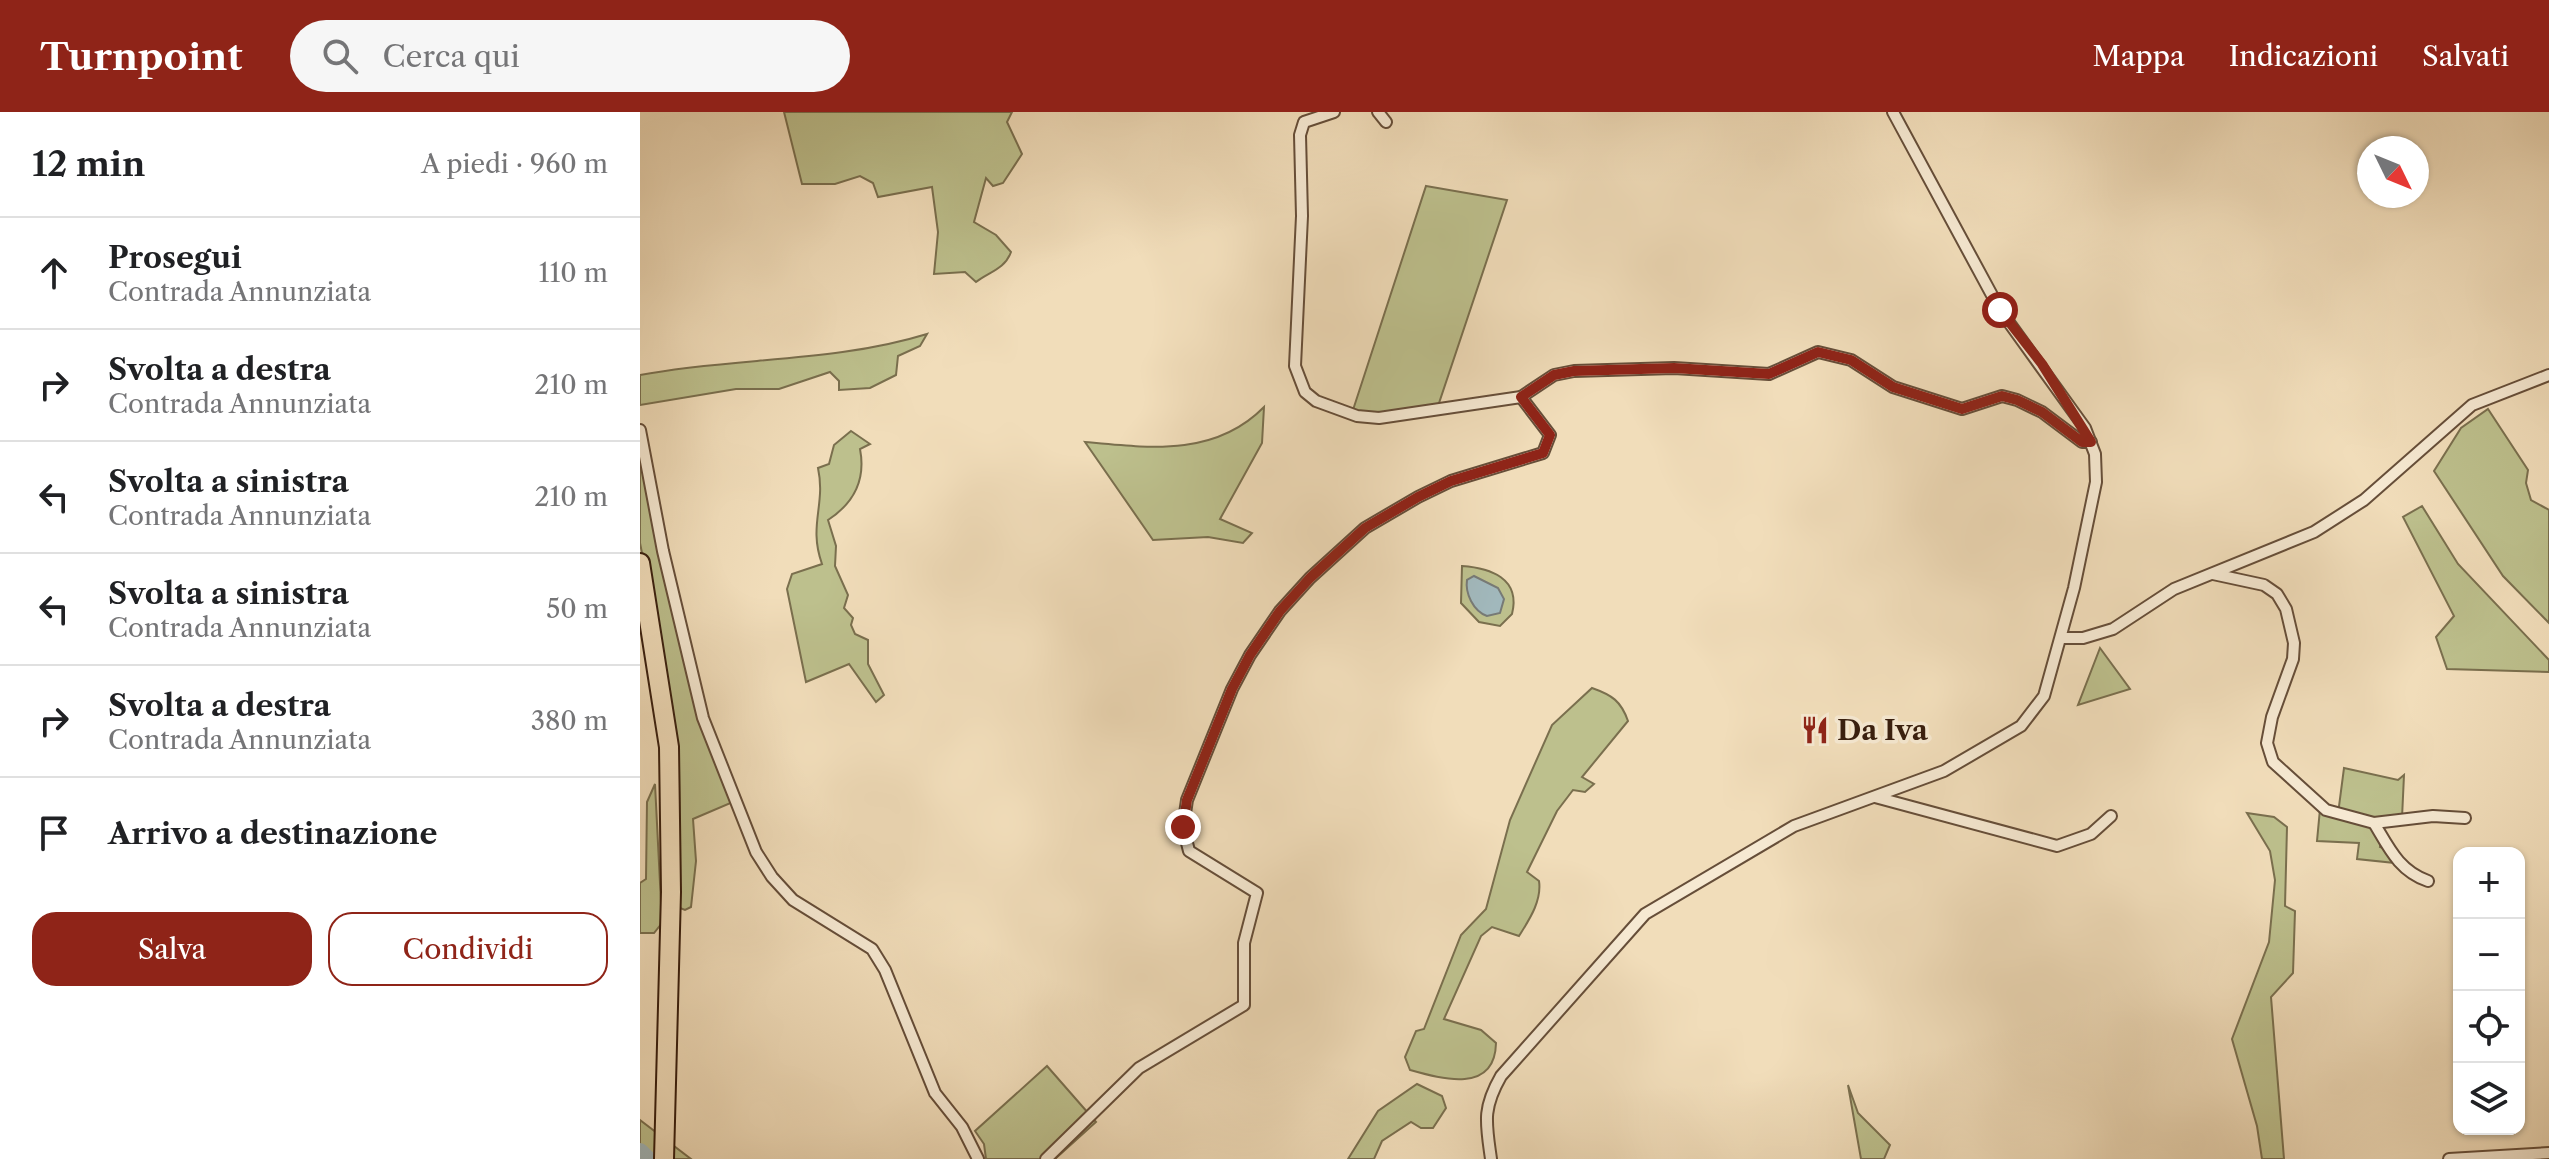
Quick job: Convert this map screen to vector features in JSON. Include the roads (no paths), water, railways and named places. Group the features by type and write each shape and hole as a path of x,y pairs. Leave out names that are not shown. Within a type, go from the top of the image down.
{"highway":[{"path":"640,563 669,747 671,892 664,1159"}],"street":[{"path":"1334,112 1304,122 1300,135 1302,216 1295,366 1305,392 1316,401 1357,416 1379,418 1521,397 1554,375 1574,371 1674,368 1769,374 1818,352 1851,360 1893,387 1962,409 2002,396 2017,400 2042,412 2082,442 2091,442"},
{"path":"1378,112 1386,122"},
{"path":"1491,1159 1485,1116 1488,1099 1501,1076 1645,914 1794,826 1944,771 2021,726 2044,696 2063,638 2096,482 2095,454 2091,442 2042,364 2000,310 1893,112"},
{"path":"2063,638 2083,638 2113,629 2157,599 2314,532 2364,500 2472,405 2549,375"},
{"path":"1046,1159 1139,1068 1244,1005 1244,943 1257,893 1189,851 1183,827 1195,778 1250,655 1310,578 1365,528 1451,481 1543,453 1550,435 1521,397"},
{"path":"640,430 663,551 703,718 756,852 793,900 872,949 885,970 935,1093 962,1127 978,1159"},
{"path":"2213,574 2264,585 2277,594 2286,609 2294,643 2293,659 2272,717 2267,743 2273,762 2326,810 2374,823 2433,816 2465,818"},
{"path":"1875,797 2057,846 2091,834 2111,816"},
{"path":"2374,823 2397,862 2410,875 2428,881"},
{"path":"2449,1159 2549,1153"}],"water":[{"path":"1474,576 1498,588 1504,599 1500,613 1487,616 1474,606 1467,580"}],"waterway":[{"path":"640,1152 647,1159"}],"place":[{"name":"Da Iva","path":"1815,730"}]}
